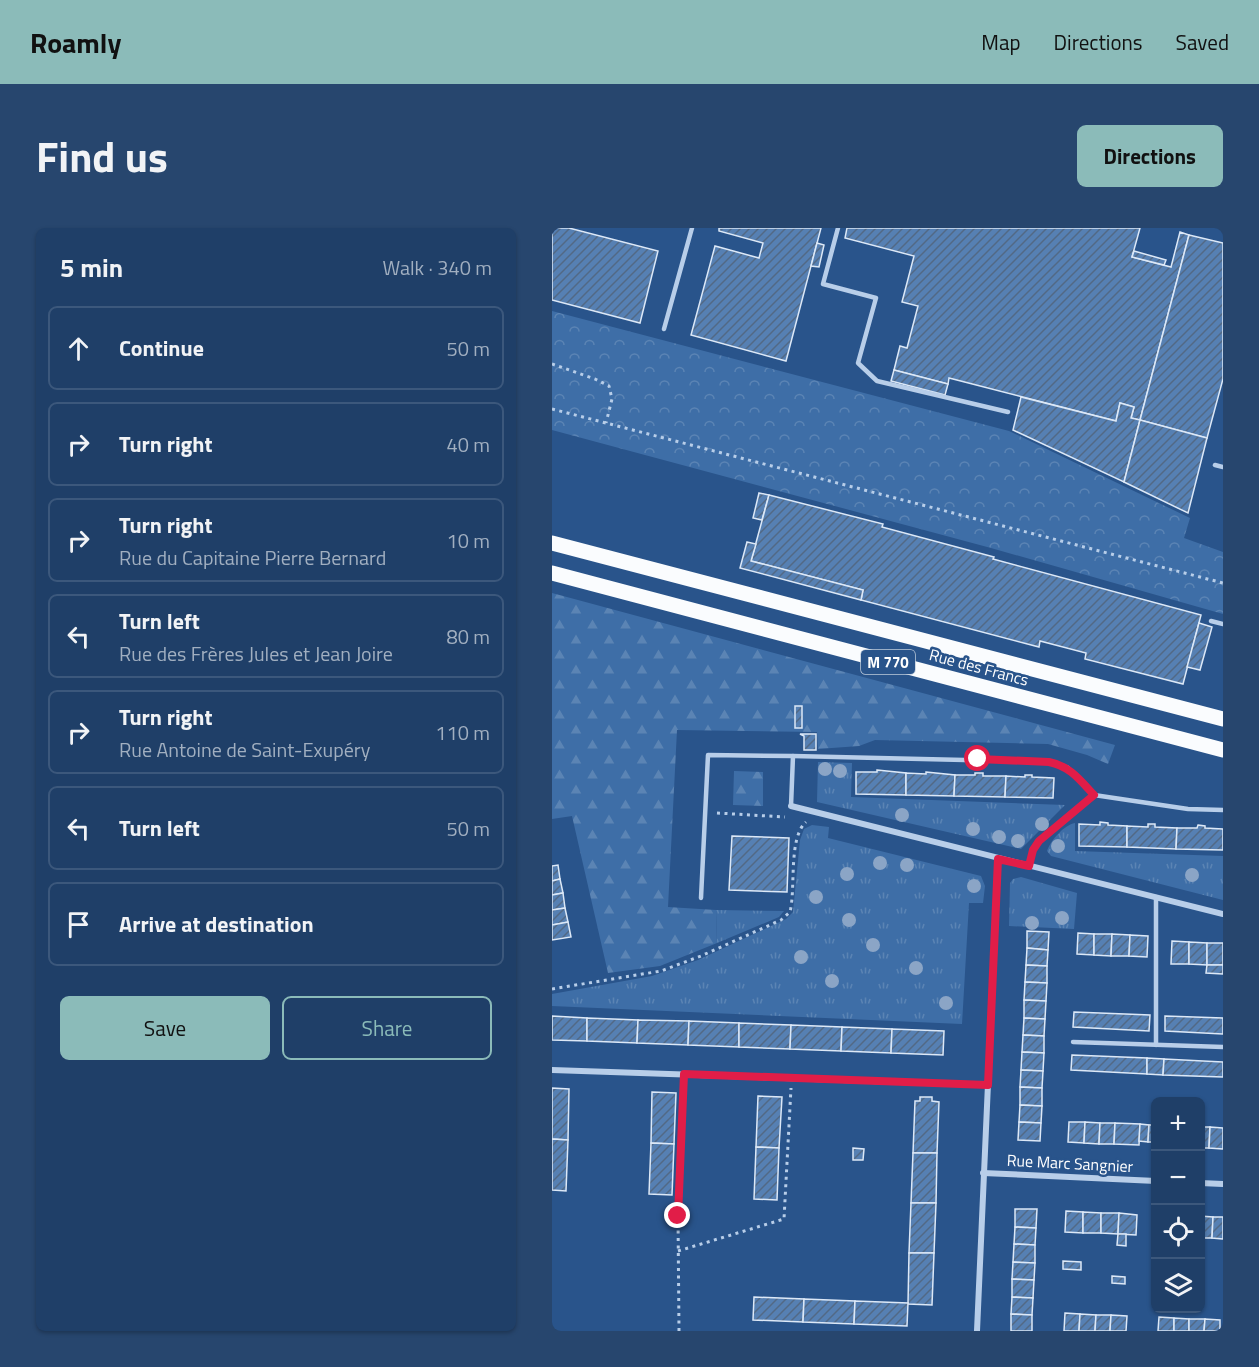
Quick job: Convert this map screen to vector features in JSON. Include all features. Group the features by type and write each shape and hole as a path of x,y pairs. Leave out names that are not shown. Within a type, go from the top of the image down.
{"main road":[{"name":"Rue des Francs","path":"552,543 1223,719"},
{"name":"Rue des Francs","path":"552,573 1223,750"}],"street":[{"path":"790,806 1223,914"},
{"path":"977,1331 998,859"},
{"path":"552,1070 988,1085"},
{"name":"Rue Marc Sangnier","path":"983,1173 1151,1181"},
{"path":"1205,1183 1223,1184"}],"lane":[{"path":"664,329 692,228"},
{"path":"838,228 823,284 876,298 858,363 877,381 1008,412"},
{"path":"1215,465 1223,467"},
{"path":"1211,621 1223,624"},
{"path":"702,898 708,755 1049,762 1068,768 1094,795 1188,809 1223,810"},
{"path":"790,806 793,756"},
{"path":"1029,866 1033,850 1039,841 1094,795"},
{"path":"1156,897 1156,1045"},
{"path":"1073,1042 1223,1047"}],"path":[{"path":"552,364 609,386 612,399 606,423"},
{"path":"552,409 1223,583"},
{"path":"552,989 661,971 701,956 781,920 790,912 793,902 796,840 801,827 810,819 812,811"},
{"path":"705,813 789,817"},
{"path":"795,822 801,827"},
{"path":"679,1331 678,1216 684,1074"},
{"path":"678,1251 784,1219 792,1077"}],"green space":[{"path":"552,311 1009,431 1190,518 1184,538 1223,552 1223,614 991,548 552,430"},
{"path":"552,593 1115,745 1108,764 1087,755 1048,744 875,740 859,746 818,749 817,732 677,730 668,907 716,910 717,943 660,966 608,973 572,816 552,819"},
{"path":"818,762 852,763 851,797 1065,805 1021,849 817,802"},
{"path":"734,771 763,772 763,806 733,805"},
{"path":"1075,823 1075,851 1223,856 1223,900 1051,856 1047,851 1055,838 1062,830"},
{"path":"812,825 829,827 828,838 981,876 985,886 983,903 969,903 962,1024 552,1006 552,994 652,976 698,960 786,919 793,912 800,840 804,829"},
{"path":"1021,877 1077,893 1074,929 1009,926 1010,883 1013,879"},
{"path":"716,910 784,911 779,917 717,943"}],"building":[{"path":"552,228 569,228 658,251 640,323 552,300"},
{"path":"719,228 821,228 786,361 691,335 715,246 759,258 763,243 719,231"},
{"path":"847,228 1140,228 1132,257 1171,267 1180,232 1189,235 1140,420 1131,418 1134,407 1120,403 1116,421 949,378 948,384 894,370 900,346 907,348 918,306 902,302 914,256 845,238"},
{"path":"1189,235 1223,243 1223,379 1207,438 1140,420"},
{"path":"817,243 824,245 819,267 811,266"},
{"path":"1134,251 1166,260 1164,265 1132,257"},
{"path":"894,370 948,384 945,395 891,381"},
{"path":"1021,397 1116,421 1120,403 1134,407 1131,418 1140,420 1124,482 1013,430"},
{"path":"1140,420 1207,438 1188,513 1124,482"},
{"path":"759,493 769,495 762,520 753,518"},
{"path":"769,495 883,524 882,527 994,557 993,559 1201,615 1183,684 1085,659 1086,653 1040,641 1039,647 861,600 863,590 751,561"},
{"path":"747,542 756,544 751,561 863,590 861,600 740,568"},
{"path":"1199,623 1212,627 1200,670 1187,667"},
{"path":"795,706 802,706 802,728 795,728"},
{"path":"800,734 816,734 816,750 804,750 804,736"},
{"path":"877,770 906,773 906,795 856,794 856,772 877,772"},
{"path":"926,772 955,775 954,796 906,795 906,773 926,774"},
{"path":"975,773 983,773 983,776 1006,776 1005,797 954,796 955,775 975,775"},
{"path":"1025,775 1054,778 1053,798 1005,797 1006,776 1025,777"},
{"path":"1100,822 1127,826 1127,847 1079,846 1079,824 1100,825"},
{"path":"1148,824 1155,824 1155,827 1177,828 1176,849 1127,847 1127,826 1148,827"},
{"path":"1198,825 1205,826 1205,828 1223,829 1223,850 1176,849 1177,828 1197,828"},
{"path":"732,836 789,838 787,892 729,890"},
{"path":"558,865 560,879 552,881 552,866"},
{"path":"560,879 563,893 552,895 552,881"},
{"path":"563,893 565,908 552,910 552,895"},
{"path":"565,908 568,922 552,925 552,910"},
{"path":"568,922 571,937 552,940 552,925"},
{"path":"1027,931 1049,932 1048,950 1027,948"},
{"path":"1078,933 1094,934 1094,955 1077,954"},
{"path":"1094,934 1112,934 1111,956 1094,955"},
{"path":"1112,934 1130,935 1129,956 1111,956"},
{"path":"1130,935 1148,936 1147,957 1129,956"},
{"path":"1172,941 1189,942 1189,964 1171,964"},
{"path":"1189,942 1207,943 1207,965 1189,964"},
{"path":"1207,943 1223,943 1223,965 1207,965"},
{"path":"1027,948 1048,950 1047,966 1026,965"},
{"path":"1026,965 1047,966 1047,983 1025,982"},
{"path":"1207,965 1223,965 1223,974 1206,973"},
{"path":"1025,982 1047,983 1046,1001 1024,1000"},
{"path":"1024,1000 1046,1001 1045,1019 1024,1018"},
{"path":"1074,1012 1150,1015 1149,1031 1073,1027"},
{"path":"552,1016 587,1018 587,1041 552,1040"},
{"path":"1165,1016 1223,1018 1223,1034 1165,1031"},
{"path":"587,1018 638,1020 637,1043 587,1041"},
{"path":"1024,1018 1045,1019 1044,1036 1023,1035"},
{"path":"638,1020 689,1021 688,1045 637,1043"},
{"path":"689,1021 739,1023 739,1047 688,1045"},
{"path":"739,1023 791,1025 790,1049 739,1047"},
{"path":"791,1025 842,1027 841,1051 790,1049"},
{"path":"842,1027 892,1029 891,1053 841,1051"},
{"path":"892,1029 944,1031 943,1055 891,1053"},
{"path":"1023,1035 1044,1036 1044,1053 1022,1052"},
{"path":"1022,1052 1044,1053 1043,1071 1021,1070"},
{"path":"1072,1055 1147,1058 1147,1074 1071,1070"},
{"path":"1147,1058 1164,1059 1163,1075 1147,1074"},
{"path":"1164,1059 1223,1062 1223,1077 1163,1075"},
{"path":"1021,1070 1043,1071 1042,1088 1020,1087"},
{"path":"1020,1087 1042,1088 1042,1106 1020,1105"},
{"path":"552,1088 569,1089 568,1140 552,1139"},
{"path":"652,1092 676,1093 674,1144 651,1143"},
{"path":"758,1096 782,1097 779,1148 756,1147"},
{"path":"920,1097 932,1097 932,1101 939,1102 937,1153 913,1153 915,1101 920,1101"},
{"path":"1020,1105 1042,1106 1041,1123 1019,1122"},
{"path":"1019,1122 1041,1123 1040,1141 1018,1140"},
{"path":"1069,1122 1085,1122 1084,1143 1068,1142"},
{"path":"1085,1122 1100,1123 1099,1144 1084,1143"},
{"path":"1100,1123 1115,1123 1114,1144 1099,1144"},
{"path":"1115,1123 1140,1124 1139,1145 1114,1144"},
{"path":"1140,1124 1149,1125 1148,1142 1139,1141"},
{"path":"1149,1125 1151,1125 1151,1142 1148,1142"},
{"path":"1205,1127 1210,1127 1209,1148 1205,1148"},
{"path":"1210,1127 1223,1128 1223,1149 1209,1148"},
{"path":"552,1139 568,1140 566,1191 552,1190"},
{"path":"651,1143 674,1144 672,1195 649,1194"},
{"path":"756,1147 779,1148 777,1200 754,1199"},
{"path":"853,1148 864,1149 863,1160 853,1160"},
{"path":"913,1153 937,1153 936,1203 911,1203"},
{"path":"911,1203 936,1203 934,1253 909,1253"},
{"path":"1015,1209 1037,1209 1036,1228 1015,1227"},
{"path":"1066,1211 1083,1212 1083,1233 1065,1232"},
{"path":"1083,1212 1101,1213 1101,1233 1083,1233"},
{"path":"1101,1213 1119,1213 1118,1234 1101,1233"},
{"path":"1119,1213 1137,1215 1136,1235 1118,1234"},
{"path":"1205,1216 1213,1217 1212,1238 1205,1238"},
{"path":"1213,1217 1223,1217 1223,1239 1212,1238"},
{"path":"1015,1227 1036,1228 1035,1245 1014,1244"},
{"path":"1118,1234 1126,1234 1126,1246 1117,1245"},
{"path":"1014,1244 1035,1245 1035,1263 1013,1262"},
{"path":"909,1253 934,1253 932,1305 908,1304"},
{"path":"1063,1261 1081,1262 1081,1270 1063,1269"},
{"path":"1013,1262 1035,1263 1034,1280 1012,1279"},
{"path":"1112,1276 1125,1277 1125,1284 1112,1283"},
{"path":"1012,1279 1034,1280 1033,1298 1012,1297"},
{"path":"754,1297 804,1299 803,1322 753,1320"},
{"path":"1012,1297 1033,1298 1032,1315 1011,1314"},
{"path":"804,1299 855,1301 854,1324 803,1322"},
{"path":"855,1301 908,1303 907,1326 854,1324"},
{"path":"1065,1313 1080,1314 1079,1331 1064,1331"},
{"path":"1011,1314 1032,1315 1032,1331 1011,1331"},
{"path":"1080,1314 1096,1315 1095,1331 1079,1331"},
{"path":"1096,1315 1111,1315 1110,1331 1095,1331"},
{"path":"1111,1315 1127,1316 1126,1331 1110,1331"},
{"path":"1159,1317 1174,1318 1174,1331 1158,1331"},
{"path":"1174,1318 1189,1319 1189,1331 1174,1331"},
{"path":"1189,1319 1205,1319 1204,1331 1189,1331"},
{"path":"1205,1319 1220,1320 1220,1331 1204,1331"}],"route":[{"path":"678,1216 684,1074 988,1085 998,859 1029,866 1035,845 1043,836 1094,795 1068,768 1058,764 978,759"}]}
